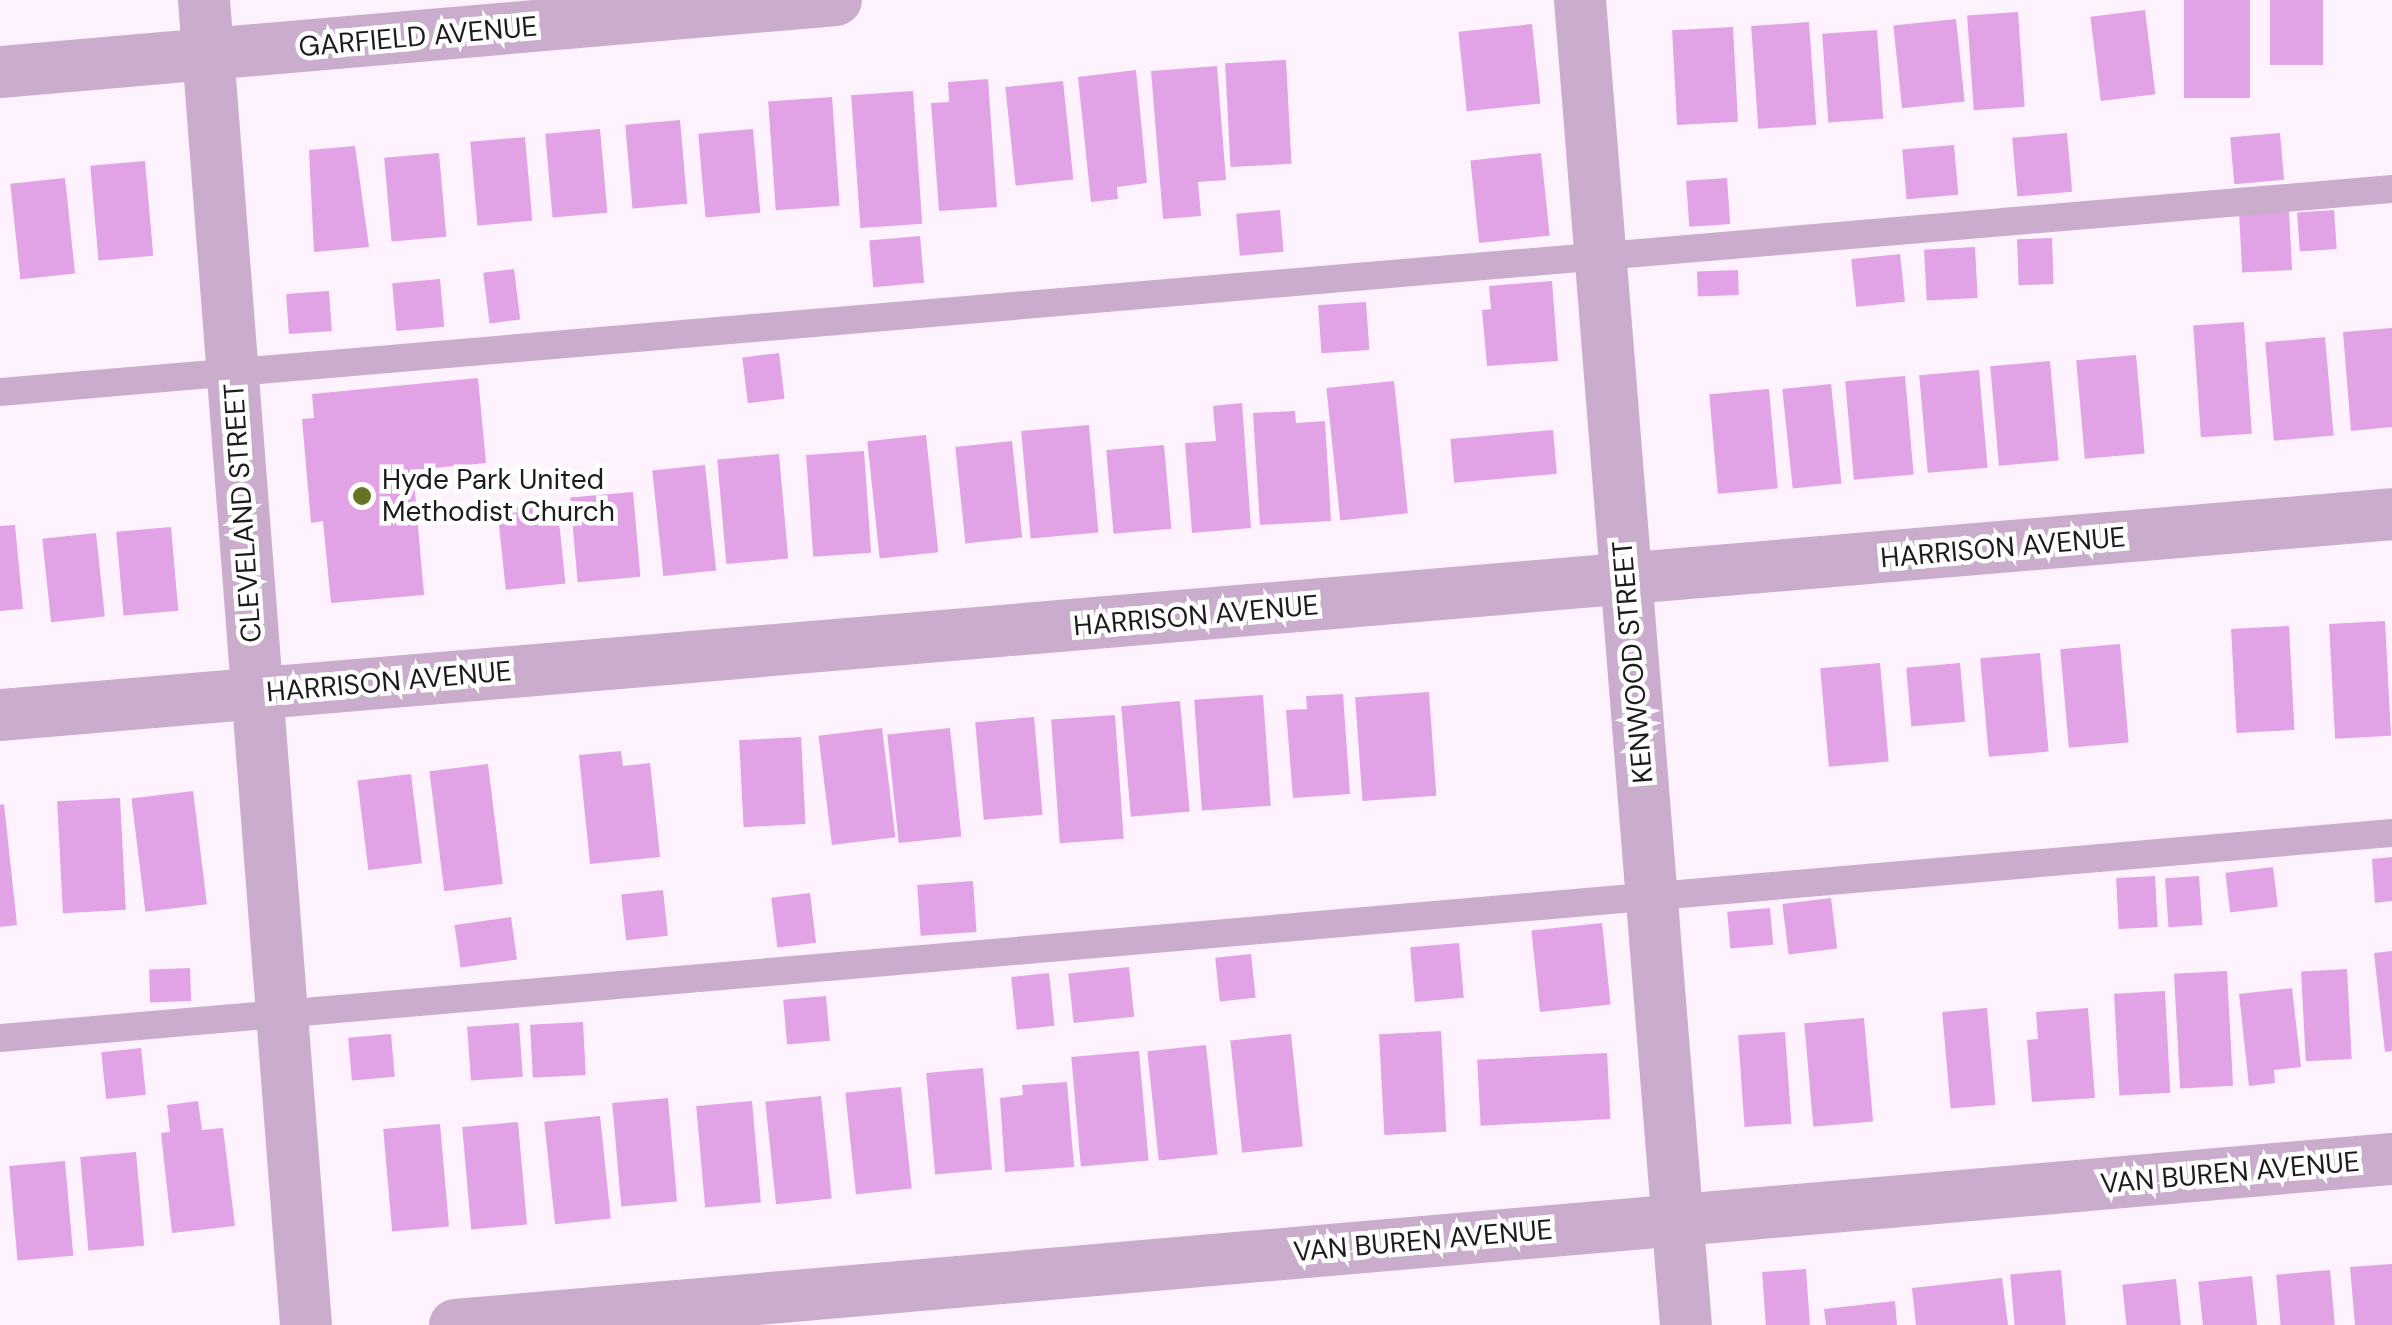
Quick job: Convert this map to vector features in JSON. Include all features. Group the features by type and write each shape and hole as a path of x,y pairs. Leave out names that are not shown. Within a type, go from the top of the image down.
{"street":[{"name":"CLEVELAND STREET","path":"204,0 306,1325"},
{"name":"GARFIELD AVENUE","path":"0,72 836,0"},
{"name":"KENWOOD STREET","path":"1580,0 1686,1325"},
{"name":"HARRISON AVENUE","path":"0,715 2392,514"},
{"name":"VAN BUREN AVENUE","path":"455,1325 2392,1159"}],"lane":[{"path":"0,392 1600,252 2392,190"},
{"path":"0,1038 2392,833"}],"building":[{"path":"2184,0 2250,0 2250,98 2184,98"},
{"path":"2270,0 2323,0 2323,65 2270,65"},
{"path":"2145,10 2155,94 2101,101 2090,17"},
{"path":"2018,12 2025,107 1974,110 1967,16"},
{"path":"1956,19 1965,102 1902,108 1893,26"},
{"path":"1809,22 1816,125 1758,129 1751,26"},
{"path":"1532,24 1540,104 1467,111 1458,32"},
{"path":"1733,27 1738,122 1677,125 1672,30"},
{"path":"1877,30 1883,119 1828,123 1822,34"},
{"path":"1286,60 1291,164 1231,167 1225,63"},
{"path":"1217,66 1226,180 1198,182 1201,216 1163,219 1151,71"},
{"path":"1136,70 1147,183 1117,187 1118,199 1091,202 1078,77"},
{"path":"988,79 997,207 939,211 931,103 949,102 948,82"},
{"path":"1063,81 1073,179 1016,186 1005,87"},
{"path":"913,91 922,224 860,228 851,95"},
{"path":"832,97 840,206 776,210 768,101"},
{"path":"680,120 687,204 633,208 625,125"},
{"path":"600,129 607,213 553,217 545,134"},
{"path":"753,129 760,213 706,217 698,134"},
{"path":"2067,133 2072,192 2017,197 2012,138"},
{"path":"2280,133 2284,180 2234,184 2230,137"},
{"path":"525,137 532,221 478,225 470,142"},
{"path":"1954,145 1958,195 1907,199 1902,150"},
{"path":"355,146 369,247 314,252 309,150"},
{"path":"439,153 446,237 392,241 384,158"},
{"path":"1541,153 1550,236 1479,243 1470,160"},
{"path":"145,161 153,256 98,260 90,166"},
{"path":"65,178 75,273 20,279 10,184"},
{"path":"1727,178 1730,224 1689,227 1686,181"},
{"path":"1280,210 1284,252 1240,256 1236,214"},
{"path":"2334,210 2337,249 2300,251 2297,213"},
{"path":"2289,211 2292,270 2242,273 2239,214"},
{"path":"920,236 924,283 873,287 869,240"},
{"path":"2052,238 2054,284 2019,285 2017,239"},
{"path":"1975,247 1978,298 1927,301 1924,250"},
{"path":"1900,254 1905,302 1856,307 1851,259"},
{"path":"514,269 520,320 489,323 483,273"},
{"path":"1738,270 1739,295 1698,296 1697,271"},
{"path":"440,279 444,327 396,331 392,283"},
{"path":"1552,281 1558,361 1487,366 1482,310 1491,309 1489,286"},
{"path":"329,291 332,331 289,334 286,294"},
{"path":"1366,302 1369,350 1321,353 1318,305"},
{"path":"2244,322 2252,434 2201,437 2193,326"},
{"path":"2392,328 2392,427 2351,431 2343,332"},
{"path":"2325,337 2334,436 2274,441 2265,342"},
{"path":"779,353 785,399 748,403 742,358"},
{"path":"2136,355 2145,454 2085,459 2076,360"},
{"path":"2050,361 2059,461 1999,466 1990,366"},
{"path":"1979,370 1988,468 1928,473 1919,375"},
{"path":"1905,376 1914,475 1854,480 1845,381"},
{"name":"Hyde Park United Methodist Church","path":"478,378 486,463 413,470 424,595 331,603 323,521 311,523 302,419 314,418 312,394"},
{"path":"1394,381 1408,513 1340,520 1326,388"},
{"path":"1831,384 1841,483 1793,489 1782,389"},
{"path":"1769,389 1778,489 1718,494 1709,394"},
{"path":"1242,403 1251,528 1192,533 1185,443 1216,441 1213,406"},
{"path":"1295,411 1296,423 1325,421 1331,521 1260,525 1253,413"},
{"path":"1089,425 1098,533 1031,539 1021,431"},
{"path":"1553,430 1557,474 1454,483 1450,439"},
{"path":"926,435 938,552 880,559 867,441"},
{"path":"1012,441 1022,537 965,543 955,447"},
{"path":"1164,445 1171,529 1114,534 1106,450"},
{"path":"864,451 871,553 813,557 806,455"},
{"path":"779,454 788,559 726,564 717,459"},
{"path":"705,465 716,570 663,576 652,471"},
{"path":"633,492 640,577 578,582 570,497"},
{"path":"557,503 565,584 506,590 497,509"},
{"path":"15,525 23,609 0,611 0,526"},
{"path":"171,527 178,611 124,615 116,532"},
{"path":"96,533 105,617 51,622 42,539"},
{"path":"2385,621 2391,736 2335,739 2329,624"},
{"path":"2289,626 2294,730 2237,733 2231,629"},
{"path":"2120,644 2129,743 2069,748 2060,649"},
{"path":"2040,653 2049,752 1989,757 1980,658"},
{"path":"1880,663 1889,762 1829,767 1820,668"},
{"path":"1960,663 1965,722 1911,726 1906,668"},
{"path":"1429,692 1436,796 1362,801 1355,697"},
{"path":"1343,694 1350,794 1293,798 1286,710 1307,709 1306,696"},
{"path":"1263,695 1271,806 1202,811 1194,700"},
{"path":"1180,701 1190,812 1131,817 1121,706"},
{"path":"1115,715 1124,839 1060,843 1051,719"},
{"path":"1034,717 1043,815 984,820 975,722"},
{"path":"882,728 895,837 832,845 818,736"},
{"path":"950,728 961,836 899,843 887,735"},
{"path":"801,737 806,824 744,827 739,740"},
{"path":"621,751 623,766 650,763 660,857 590,864 579,755"},
{"path":"488,764 503,884 444,891 429,771"},
{"path":"411,774 422,863 368,870 357,781"},
{"path":"193,791 207,904 145,912 131,799"},
{"path":"120,798 126,910 63,913 57,801"},
{"path":"4,804 17,925 0,927 0,805"},
{"path":"2392,857 2392,901 2375,903 2372,859"},
{"path":"2273,867 2278,907 2230,913 2225,873"},
{"path":"2155,876 2158,927 2119,929 2116,878"},
{"path":"2199,876 2202,925 2169,927 2165,878"},
{"path":"973,881 977,932 921,936 917,885"},
{"path":"663,890 668,936 626,940 621,894"},
{"path":"810,893 816,943 777,947 771,898"},
{"path":"1831,898 1837,949 1789,955 1782,904"},
{"path":"1770,908 1773,945 1730,949 1727,912"},
{"path":"511,917 517,960 461,968 455,925"},
{"path":"1602,923 1611,1005 1540,1012 1531,930"},
{"path":"1459,943 1464,998 1415,1002 1410,947"},
{"path":"2392,951 2392,1051 2385,1052 2374,953"},
{"path":"1251,954 1256,998 1220,1002 1215,958"},
{"path":"1129,967 1134,1017 1074,1023 1068,973"},
{"path":"190,968 191,1001 150,1002 149,969"},
{"path":"2347,969 2352,1059 2306,1061 2301,971"},
{"path":"2227,971 2233,1086 2180,1089 2174,974"},
{"path":"1049,973 1055,1026 1017,1030 1011,977"},
{"path":"2292,988 2301,1067 2274,1070 2275,1083 2249,1086 2239,994"},
{"path":"2165,991 2170,1093 2119,1096 2114,994"},
{"path":"826,996 830,1041 787,1045 783,1000"},
{"path":"1987,1008 1995,1105 1951,1109 1942,1012"},
{"path":"2088,1008 2095,1098 2032,1102 2027,1040 2038,1039 2036,1012"},
{"path":"1864,1018 1873,1122 1813,1127 1804,1023"},
{"path":"583,1022 586,1075 533,1078 530,1025"},
{"path":"519,1023 523,1077 471,1080 467,1027"},
{"path":"1441,1031 1446,1132 1384,1135 1379,1034"},
{"path":"1785,1032 1791,1124 1745,1127 1738,1035"},
{"path":"391,1034 395,1077 352,1081 348,1038"},
{"path":"1291,1034 1303,1146 1242,1153 1230,1040"},
{"path":"1206,1045 1217,1154 1159,1161 1147,1051"},
{"path":"141,1048 146,1095 106,1099 101,1052"},
{"path":"1139,1051 1149,1161 1081,1167 1071,1057"},
{"path":"1607,1053 1610,1119 1481,1126 1477,1060"},
{"path":"983,1068 992,1170 935,1175 926,1073"},
{"path":"1067,1082 1074,1167 1005,1172 1000,1098 1023,1095 1022,1085"},
{"path":"901,1087 912,1188 856,1194 845,1093"},
{"path":"821,1096 832,1198 776,1204 765,1102"},
{"path":"668,1098 677,1202 621,1206 612,1103"},
{"path":"198,1101 202,1130 223,1128 235,1226 172,1233 161,1133 170,1132 167,1105"},
{"path":"752,1101 761,1203 705,1207 696,1106"},
{"path":"600,1116 611,1218 555,1224 544,1122"},
{"path":"518,1122 527,1225 471,1229 462,1127"},
{"path":"440,1124 449,1227 392,1232 383,1129"},
{"path":"136,1152 144,1246 88,1251 80,1157"},
{"path":"65,1161 73,1256 17,1261 9,1166"},
{"path":"2392,1264 2392,1325 2355,1325 2350,1267"},
{"path":"1806,1269 1810,1325 1766,1325 1762,1272"},
{"path":"2061,1270 2066,1325 2015,1325 2010,1274"},
{"path":"2330,1270 2335,1325 2281,1325 2276,1275"},
{"path":"2252,1276 2257,1325 2203,1325 2198,1282"},
{"path":"2002,1278 2008,1325 1916,1325 1912,1288"},
{"path":"2176,1279 2181,1325 2127,1325 2122,1285"},
{"path":"1895,1301 1897,1325 1826,1325 1824,1309"}],"place":[{"name":"Hyde Park United Methodist Church","path":"362,496"}]}
